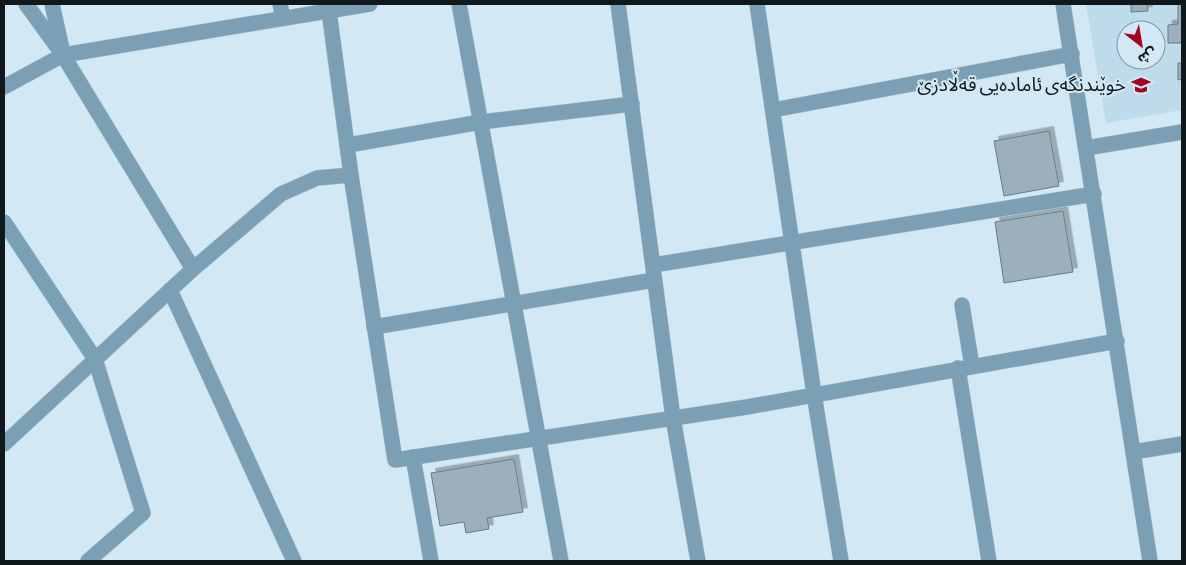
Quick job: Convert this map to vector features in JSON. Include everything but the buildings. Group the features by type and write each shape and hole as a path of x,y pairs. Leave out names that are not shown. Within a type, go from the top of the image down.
{"street":[{"path":"26,4 63,55 192,269"},
{"path":"52,4 63,55"},
{"path":"4,87 63,55 282,11 329,11 370,4"},
{"path":"459,4 561,561"},
{"path":"618,4 673,418 698,561"},
{"path":"757,4 814,394 841,561"},
{"path":"1063,4 1150,561"},
{"path":"329,11 395,460 673,418 1117,341"},
{"path":"773,110 1072,54"},
{"path":"348,145 481,122 632,104"},
{"path":"1086,148 1182,132"},
{"path":"4,444 192,269 281,194 317,178 352,175"},
{"path":"374,327 515,303 792,242 1094,194"},
{"path":"4,222 95,359 143,512 88,561"},
{"path":"170,290 294,561"},
{"path":"962,305 965,367 989,561"},
{"path":"1133,452 1182,444"},
{"path":"413,457 431,561"}],"shaded area":[{"name":"خوێندنگەی ئامادەیی قەڵادزێ","path":"1086,4 1182,4 1182,110 1106,123"}],"place":[{"name":"خوێندنگەی ئامادەیی قەڵادزێ","path":"1141,85"}]}
